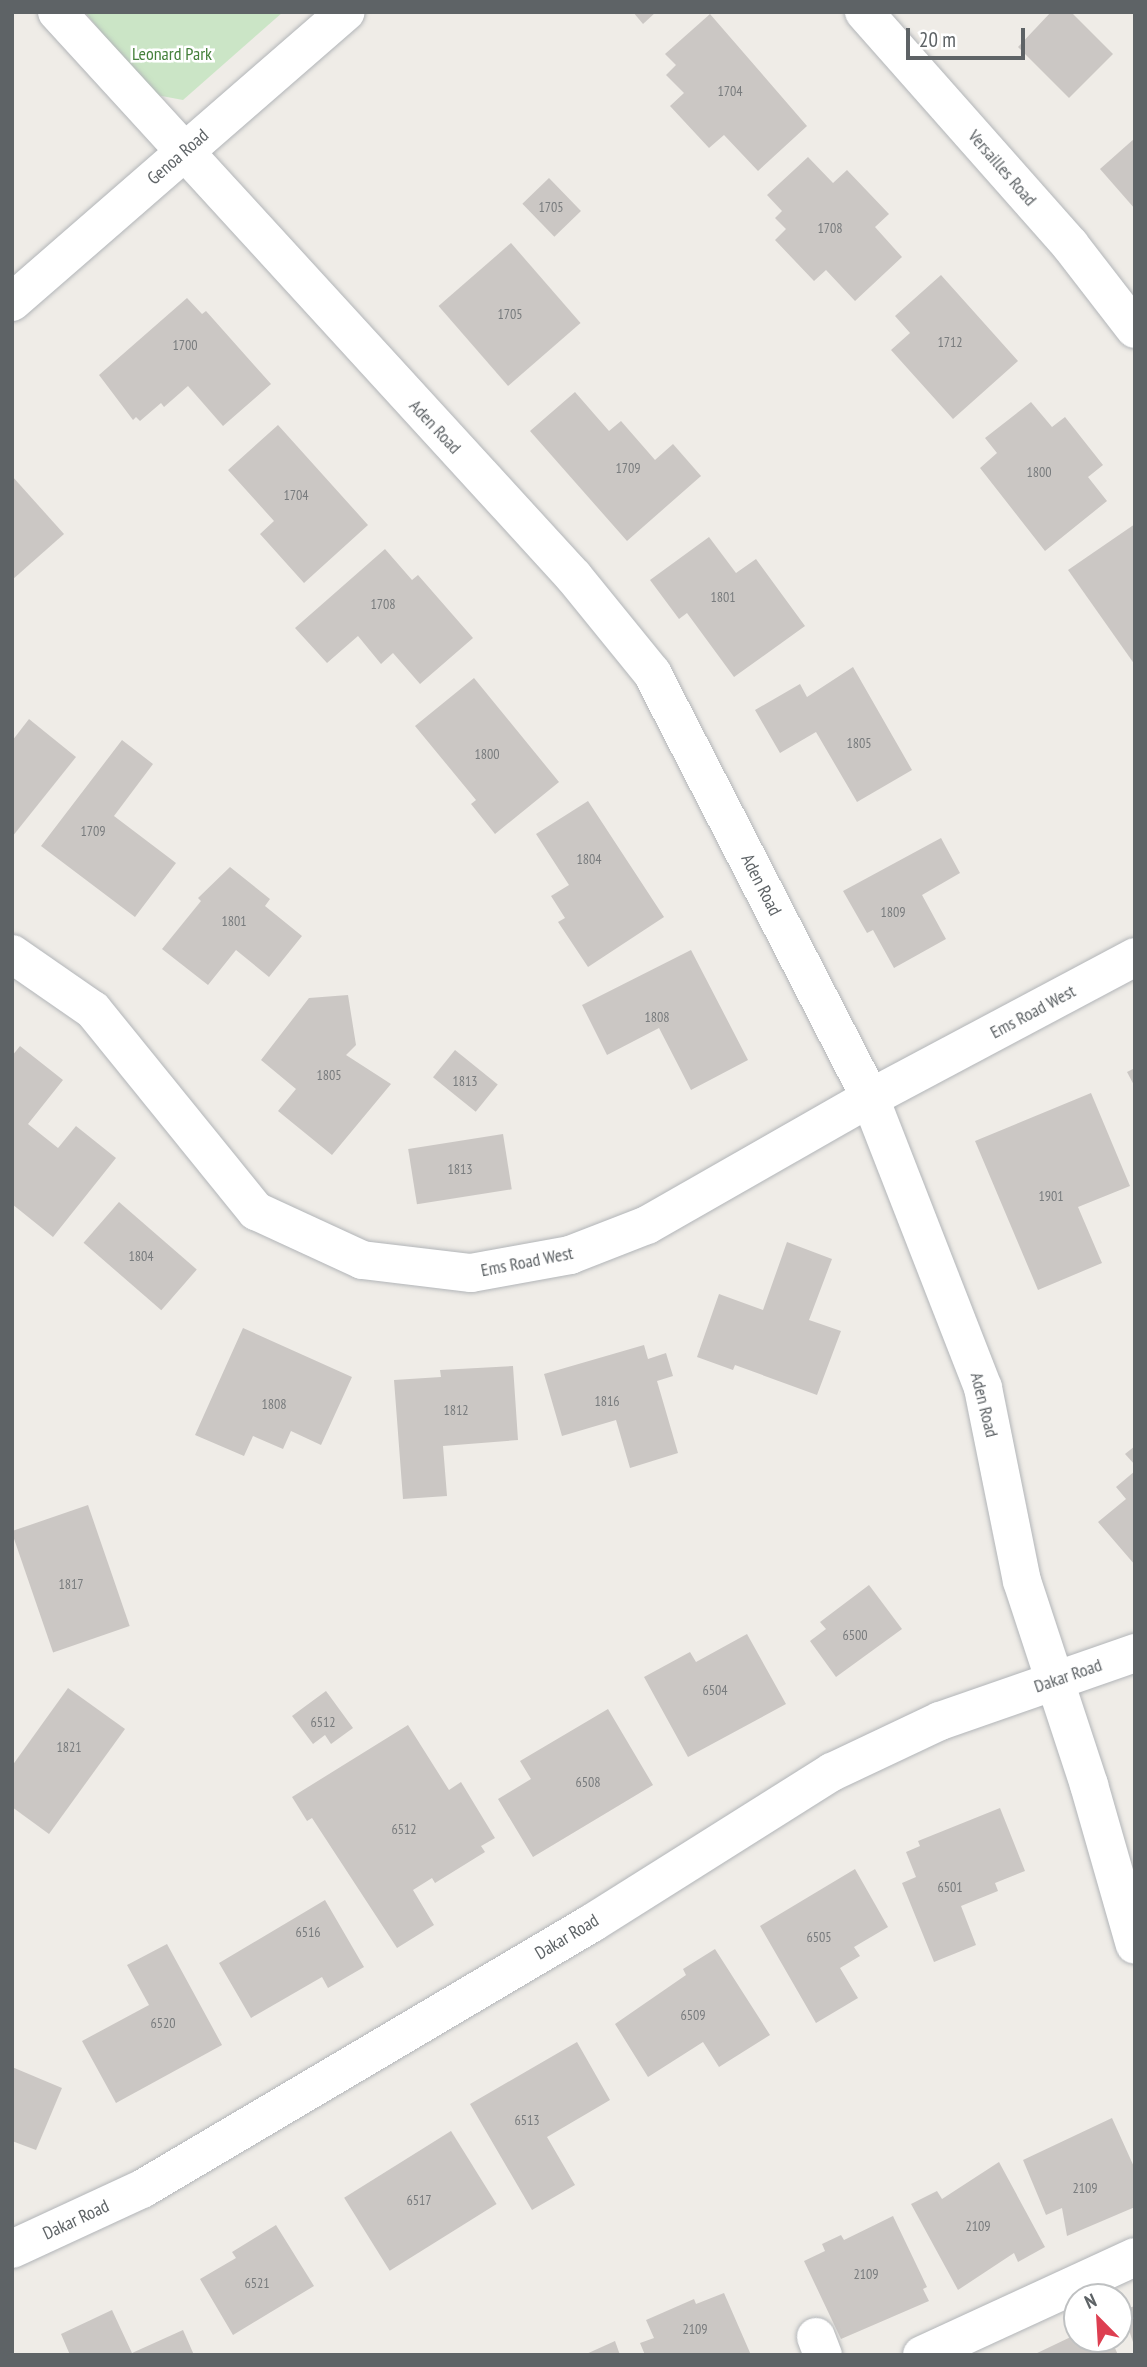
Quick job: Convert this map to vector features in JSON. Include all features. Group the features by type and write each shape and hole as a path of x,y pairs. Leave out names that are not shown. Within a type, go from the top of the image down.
{"street":[{"name":"Aden Road","path":"57,12 182,153 574,577 652,673 870,1098 983,1388 1022,1581 1135,1945"},
{"name":"Genoa Road","path":"12,302 346,12"},
{"name":"Versailles Road","path":"864,12 1070,245 1135,329"},
{"name":"Ems Road West","path":"12,954 93,1010 256,1211 362,1260 471,1273 570,1255 648,1225 870,1098 1135,957"},
{"name":"Dakar Road","path":"12,2249 153,2182 592,1923 832,1772 940,1721 1135,1653"},
{"path":"922,2355 1135,2257"}],"green space":[{"name":"Leonard Park","path":"85,12 283,12 183,100 151,94"}],"building":[{"path":"633,12 656,12 643,24"},
{"path":"1051,12 1071,12 1113,54 1069,98 1018,47"},
{"path":"710,14 807,126 758,171 724,135 709,148 670,106 684,93 666,75 676,65 665,54"},
{"path":"1135,138 1135,209 1100,169"},
{"path":"808,157 833,183 847,170 889,214 875,227 902,257 855,301 826,270 814,281 775,240 786,229 775,218 782,211 767,195"},
{"path":"549,178 581,211 554,237 522,204"},
{"path":"511,243 581,323 508,386 439,306"},
{"path":"941,275 1018,361 953,419 891,350 910,333 895,316"},
{"path":"187,298 202,314 206,311 271,384 223,426 188,386 164,407 161,403 140,421 136,417 133,420 99,375"},
{"path":"575,392 609,431 621,421 655,460 673,444 701,476 627,541 530,431"},
{"path":"1031,402 1052,427 1065,417 1103,465 1088,477 1107,501 1045,551 980,468 997,453 985,438"},
{"path":"278,425 368,525 304,583 260,534 274,521 228,470"},
{"path":"12,476 64,534 12,580"},
{"path":"1135,524 1135,665 1068,570"},
{"path":"709,537 736,573 756,559 805,626 734,677 687,613 679,619 650,580"},
{"path":"385,549 412,580 418,575 473,638 420,684 393,653 381,664 358,636 327,663 295,628"},
{"path":"853,667 912,770 857,802 816,732 780,753 755,710 800,684 807,697"},
{"path":"474,678 559,782 495,834 471,804 476,800 415,726"},
{"path":"29,719 76,757 12,837 12,741"},
{"path":"122,740 153,764 114,816 176,863 135,917 41,846"},
{"path":"588,801 664,917 588,967 558,922 565,918 551,896 569,885 536,834"},
{"path":"941,838 960,873 922,895 946,939 894,968 873,930 867,933 843,891"},
{"path":"230,867 270,899 265,906 302,936 269,977 236,950 208,985 162,949 201,901 198,898"},
{"path":"691,950 748,1060 691,1090 659,1028 607,1055 582,1005"},
{"path":"348,995 356,1045 346,1055 391,1084 332,1155 278,1111 296,1089 261,1060 309,998"},
{"path":"20,1046 63,1080 28,1124 58,1148 76,1126 116,1158 53,1237 12,1204 12,1056"},
{"path":"455,1050 498,1085 476,1112 433,1077"},
{"path":"1135,1068 1135,1087 1127,1072"},
{"path":"1091,1093 1130,1186 1078,1207 1102,1263 1038,1290 975,1141"},
{"path":"503,1134 512,1189 417,1204 408,1149"},
{"path":"119,1202 197,1270 161,1310 84,1243"},
{"path":"787,1242 832,1259 809,1320 841,1331 817,1395 735,1365 733,1370 697,1357 719,1294 763,1310"},
{"path":"243,1328 352,1377 321,1445 291,1431 283,1449 253,1436 244,1456 195,1435"},
{"path":"644,1345 648,1359 666,1353 673,1376 657,1381 678,1453 630,1468 616,1420 562,1436 544,1374"},
{"path":"513,1366 518,1440 443,1446 447,1496 403,1499 394,1380 441,1377 440,1370"},
{"path":"1135,1446 1135,1465 1125,1454"},
{"path":"1135,1471 1135,1565 1098,1522 1126,1499 1116,1487"},
{"path":"88,1505 130,1626 53,1652 12,1531"},
{"path":"869,1585 902,1629 836,1677 810,1641 826,1629 820,1622"},
{"path":"747,1634 786,1704 688,1757 644,1677 690,1652 696,1662"},
{"path":"68,1688 125,1729 49,1834 12,1807 12,1766"},
{"path":"326,1691 353,1728 331,1744 325,1735 313,1744 292,1716"},
{"path":"608,1709 653,1785 533,1857 498,1799 531,1779 520,1761"},
{"path":"408,1725 449,1790 461,1782 495,1838 481,1846 485,1852 435,1883 432,1878 413,1890 434,1925 397,1948 312,1818 307,1821 292,1797"},
{"path":"1000,1808 1025,1871 995,1883 998,1891 961,1906 976,1945 934,1962 902,1883 916,1877 906,1852 920,1846 918,1841"},
{"path":"855,1869 888,1927 854,1947 860,1956 840,1968 858,1998 816,2023 760,1926"},
{"path":"325,1900 364,1967 328,1988 322,1977 251,2018 219,1963"},
{"path":"167,1944 222,2045 116,2103 82,2041 149,2005 127,1965"},
{"path":"715,1949 770,2035 719,2067 703,2042 648,2077 615,2024 686,1975 683,1969"},
{"path":"577,2042 610,2100 547,2137 575,2185 532,2210 470,2104"},
{"path":"12,2067 62,2088 36,2150 12,2141"},
{"path":"1112,2118 1135,2169 1135,2207 1067,2236 1062,2208 1046,2215 1023,2160"},
{"path":"451,2131 497,2204 390,2271 344,2198"},
{"path":"999,2162 1045,2247 1018,2262 1014,2253 958,2290 911,2204 937,2191 942,2199"},
{"path":"893,2216 927,2287 923,2289 929,2301 841,2339 804,2261 825,2251 822,2244 841,2235 844,2240"},
{"path":"276,2225 314,2286 233,2335 200,2279 236,2258 232,2252"},
{"path":"724,2293 751,2355 645,2355 640,2343 654,2338 646,2320 694,2299 696,2304"},
{"path":"1135,2306 1135,2345 1133,2342"},
{"path":"112,2310 132,2353 183,2330 194,2355 70,2355 61,2334"},
{"path":"615,2341 620,2355 584,2355"},
{"path":"1063,2341 1063,2353 1118,2355 1033,2355"}]}
